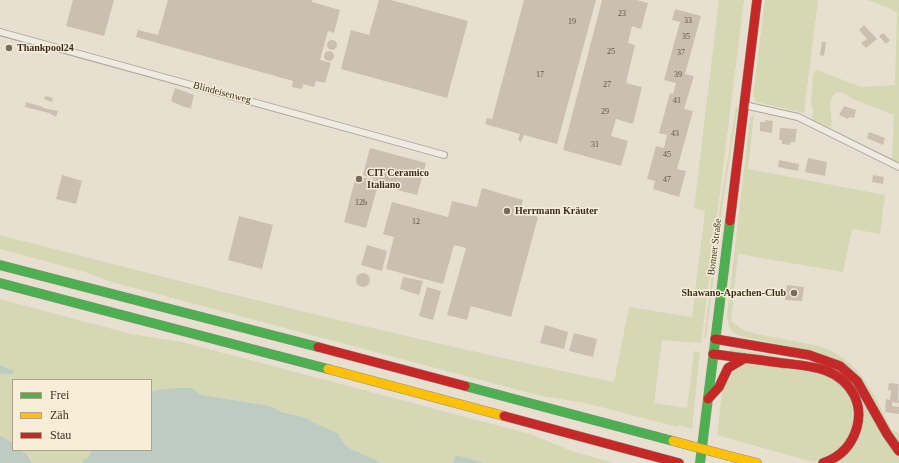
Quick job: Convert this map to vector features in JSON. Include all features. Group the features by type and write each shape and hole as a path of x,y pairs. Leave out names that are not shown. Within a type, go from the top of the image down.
{"main road":[{"name":"Bonner Straße","path":"700,463 757,0"},
{"path":"0,265 268,333 757,463"},
{"path":"0,284 146,320 675,462"},
{"path":"715,339 809,355 840,366 857,381 887,434 899,451"},
{"path":"713,354 821,368 841,378 850,387 858,405 858,427 848,447 833,460 823,463"},
{"path":"708,399 719,387 722,376 728,368 745,358"}],"street":[{"name":"Blindeisenweg","path":"0,32 444,155"},
{"path":"744,105 798,117 899,167"}],"green space":[{"path":"719,0 744,0 701,343 662,340 654,403 687,408 694,351 700,352 692,429 679,425 678,427 585,403 541,396 112,282 85,272 0,249 0,235 306,312 537,366 614,382 629,307 692,317 705,211 694,208"},
{"path":"765,0 818,0 804,113 756,102 753,97"},
{"path":"868,0 899,0 899,167 892,159 894,113 891,114 853,99 843,93 837,92 833,96 830,104 832,123 831,128 812,120 813,108 811,106 813,72 817,70 861,87 895,85 897,13"},
{"path":"736,107 738,107 724,194 706,338 704,339 720,207"},
{"path":"754,115 748,169 885,195 880,234 852,229 843,272 738,254 731,320 740,328 750,332 815,346 829,350 841,356 860,374 874,395 892,430 899,433 899,445 818,352 739,336 730,329 727,316 750,118"},
{"path":"0,299 131,334 182,342 530,434 574,452 614,463 485,463 455,455 453,463 381,463 356,452 345,445 339,434 309,421 307,418 281,412 271,406 202,395 191,388 152,391 152,379 12,379 12,442 0,435 0,374 12,374 10,369 0,365"},
{"path":"730,348 774,356 846,375 899,456 899,463 834,463 862,422 843,376 729,353"},
{"path":"745,363 805,370 828,377 837,382 844,388 849,396 854,415 851,434 847,443 835,454 813,462 717,435 723,384 729,373"},
{"path":"23,451 92,451 87,460 83,460 83,463 32,463 30,456"}],"shaded area":[{"path":"0,365 14,371 12,374 0,374"},
{"path":"191,388 202,395 271,406 281,412 307,418 310,421 339,434 345,445 356,452 381,463 83,463 83,460 87,459 91,451 152,451 152,391"},
{"path":"0,435 12,442 12,451 23,451 27,454 32,463 0,463"},
{"path":"455,455 485,463 453,463"}],"building":[{"path":"73,0 114,0 104,36 66,26"},
{"path":"168,0 312,0 312,2 340,10 334,33 328,31 320,60 331,63 325,83 316,81 314,87 303,84 302,89 292,87 293,81 136,37 138,30 158,35"},
{"path":"379,0 391,0 468,21 447,98 341,69 351,30 369,35"},
{"path":"524,0 596,0 557,144 524,135 521,142 518,140 520,134 485,124 487,118 492,119"},
{"path":"602,0 637,0 648,3 641,29 632,26 628,43 635,45 626,83 642,87 633,124 616,119 611,136 628,141 621,166 563,150"},
{"path":"675,9 701,16 685,74 694,76 684,109 693,111 677,169 686,171 679,197 653,189 655,181 647,179 656,146 664,148 667,135 659,133 670,93 673,94 676,83 664,80 680,22 672,20"},
{"path":"864,25 877,39 866,48 861,43 867,39 859,30"},
{"path":"883,33 890,40 886,44 879,36"},
{"path":"332,40 337,45 332,50 327,45"},
{"path":"822,42 826,42 824,56 820,55"},
{"path":"329,51 334,56 329,61 324,56"},
{"path":"175,88 194,95 191,108 184,107 171,101"},
{"path":"45,96 53,98 52,102 44,99"},
{"path":"26,102 58,111 56,117 49,113 25,107"},
{"path":"844,106 856,110 854,118 849,117 848,119 839,115"},
{"path":"765,120 773,121 772,133 760,131 760,122 765,122"},
{"path":"780,128 797,129 795,142 791,142 790,145 782,144 782,140 779,140"},
{"path":"869,132 885,138 883,145 867,138"},
{"path":"370,148 426,163 417,195 378,185 366,228 344,222 356,176 379,181 363,175"},
{"path":"808,158 827,162 825,176 805,172"},
{"path":"779,160 799,164 798,171 778,167"},
{"path":"62,175 82,181 76,204 56,199"},
{"path":"873,175 884,177 883,184 872,182"},
{"path":"482,188 523,200 520,212 538,217 511,317 471,306 467,320 447,315 466,248 454,245 443,284 386,269 394,237 383,234 392,202 448,217 452,201 477,207"},
{"path":"239,216 273,225 262,269 228,260"},
{"path":"367,245 387,251 382,271 361,265"},
{"path":"363,273 368,275 370,280 368,285 363,287 358,285 356,280 358,275"},
{"path":"403,277 423,281 419,295 400,289"},
{"name":"Shawano-Apachen-Club","path":"787,285 804,287 802,301 785,300"},
{"path":"427,287 441,291 433,320 419,316"},
{"path":"545,325 568,332 564,349 540,343"},
{"path":"574,333 597,339 593,357 569,351"},
{"path":"889,383 899,384 899,403 892,402 892,406 899,407 899,414 885,412 886,399 890,400 891,391 888,390"}],"traffic: fast":[{"path":"700,463 730,221"},
{"path":"0,265 318,347"},
{"path":"0,283 328,369"},
{"path":"465,386 673,441"}],"traffic: slow":[{"path":"328,369 504,416"},
{"path":"673,441 729,456"},
{"path":"729,456 757,463"}],"traffic: jam":[{"path":"730,221 757,0"},
{"path":"715,339 809,355 840,366 857,381 887,434 899,451"},
{"path":"318,347 465,386"},
{"path":"713,354 819,368 839,377 847,385 856,399 858,407 857,427 849,445 845,450 823,463"},
{"path":"708,399 719,387 728,368 745,358"},
{"path":"504,416 679,463"}],"place":[{"name":"Thankpool24","path":"9,48"},
{"name":"CIT Ceramico Italiano","path":"359,179"},
{"name":"Herrmann Kräuter","path":"507,211"},
{"name":"Shawano-Apachen-Club","path":"794,293"}]}
